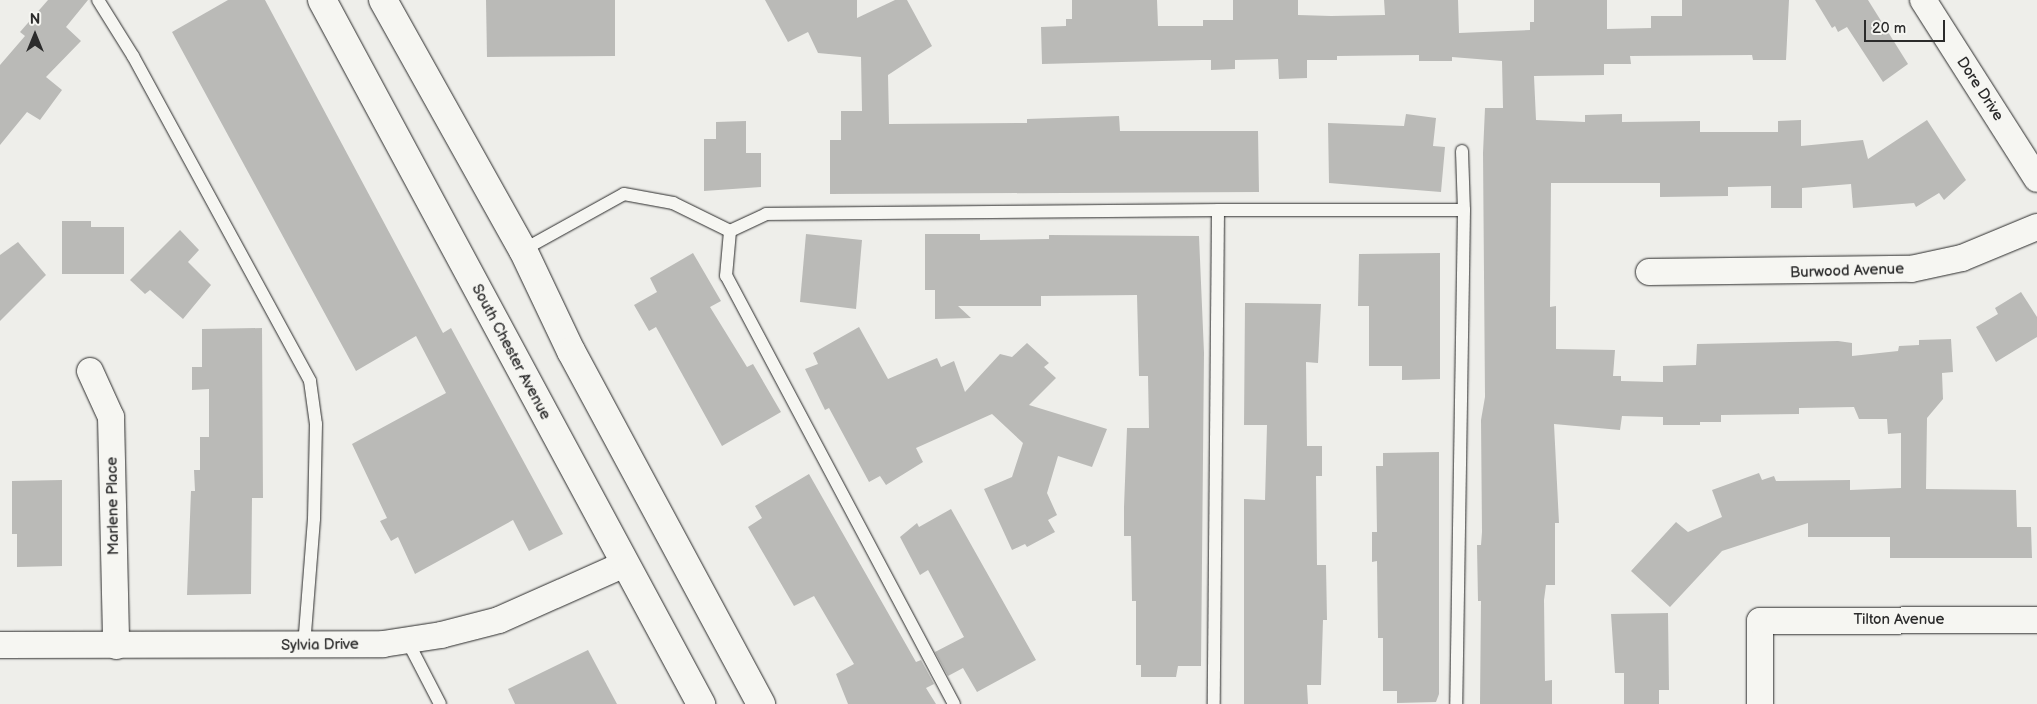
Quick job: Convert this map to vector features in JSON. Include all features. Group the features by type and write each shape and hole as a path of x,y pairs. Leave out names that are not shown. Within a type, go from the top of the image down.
{"main road":[{"name":"South Chester Avenue","path":"322,0 701,704"},
{"path":"383,0 523,250 571,351 761,704"}],"street":[{"name":"Dore Drive","path":"1923,0 2037,179"},
{"name":"Burwood Avenue","path":"1649,272 1859,273 1911,269 1962,258 2037,227"},
{"name":"Marlene Place","path":"90,371 111,417 116,646"},
{"name":"Sylvia Drive","path":"0,645 304,645 407,640 499,620 625,564"},
{"name":"Tilton Avenue","path":"1760,704 1760,620 2037,620"}],"lane":[{"path":"98,0 133,56 310,381 316,443 304,645"},
{"path":"1456,704 1464,210 1462,151"},
{"path":"523,250 624,194 673,203 730,231"},
{"path":"1214,704 1218,210"},
{"path":"730,231 766,214 1464,210"},
{"path":"730,231 726,276 954,704"},
{"path":"407,640 440,704"}],"building":[{"path":"48,0 88,0 66,27 81,41 46,77 62,90 40,120 27,112 0,145 0,65 25,36 20,32"},
{"path":"228,0 265,0 443,333 451,328 563,534 529,551 513,520 415,574 398,537 391,541 380,521 387,518 352,444 446,393 416,336 356,371 172,32"},
{"path":"486,0 615,0 615,56 487,57"},
{"path":"765,0 857,0 857,18 895,0 907,0 932,46 888,75 889,124 1027,123 1027,119 1119,116 1120,131 1258,131 1259,192 830,194 830,140 841,140 841,111 862,111 861,57 818,53 808,32 788,42"},
{"path":"1072,0 1157,0 1158,26 1203,26 1203,20 1233,20 1233,0 1298,0 1298,15 1331,16 1385,15 1384,0 1458,0 1459,33 1530,30 1530,22 1534,22 1534,0 1607,0 1607,29 1651,28 1651,16 1682,16 1682,0 1789,0 1786,60 1753,60 1752,55 1630,56 1631,64 1604,64 1604,75 1534,76 1536,120 1585,122 1585,115 1622,114 1622,122 1700,121 1700,132 1778,132 1778,121 1801,120 1801,146 1863,140 1868,159 1927,120 1966,180 1944,200 1939,193 1916,207 1914,203 1853,208 1851,184 1802,188 1802,208 1771,208 1771,186 1728,187 1728,196 1660,197 1660,183 1551,183 1550,307 1556,306 1556,349 1615,350 1613,376 1621,376 1621,381 1663,382 1663,366 1696,365 1697,344 1838,341 1852,343 1852,356 1898,351 1899,346 1919,345 1919,340 1951,339 1953,372 1942,373 1943,399 1927,418 1926,489 2016,490 2017,527 2031,527 2032,558 1890,558 1890,537 1808,537 1808,523 1722,551 1670,607 1631,571 1676,522 1688,532 1722,517 1712,490 1759,473 1762,480 1774,476 1776,481 1850,480 1850,490 1901,488 1901,433 1888,434 1887,419 1859,419 1854,407 1799,408 1799,414 1721,415 1721,422 1700,422 1700,425 1663,425 1663,417 1622,416 1620,430 1554,424 1559,523 1555,523 1555,585 1546,585 1544,600 1545,681 1552,680 1552,704 1480,704 1481,601 1478,601 1477,545 1481,545 1482,532 1481,420 1485,397 1483,153 1485,108 1503,108 1502,61 1452,57 1452,61 1419,61 1419,55 1337,56 1337,60 1307,60 1307,78 1279,79 1278,59 1235,60 1235,69 1211,70 1211,60 1042,64 1041,27 1066,26 1066,19 1072,19"},
{"path":"1815,0 1868,0 1908,64 1883,82 1847,27 1838,32 1835,26 1832,28"},
{"path":"1406,114 1436,118 1433,146 1445,147 1441,192 1329,183 1328,123 1404,126"},
{"path":"746,121 746,153 761,153 761,187 704,191 704,139 716,139 716,122"},
{"path":"62,221 91,221 91,227 124,227 124,274 62,274"},
{"path":"180,230 199,250 188,262 211,285 183,319 150,290 145,294 130,280"},
{"path":"806,234 862,240 856,309 800,302"},
{"path":"925,234 980,234 980,240 1049,239 1049,235 1199,236 1204,353 1201,666 1178,666 1176,677 1141,677 1141,665 1136,665 1136,601 1132,601 1131,536 1124,536 1124,507 1127,428 1149,428 1148,376 1139,376 1137,295 1041,296 1041,306 958,306 971,318 935,319 935,290 925,290"},
{"path":"18,242 46,275 0,321 0,255"},
{"path":"693,253 721,301 710,307 747,367 753,364 781,412 722,446 656,327 649,331 634,305 657,292 650,278"},
{"path":"1440,253 1440,379 1402,380 1402,366 1369,366 1369,306 1358,306 1359,254"},
{"path":"2021,292 2037,317 2037,337 1996,362 1976,327 1998,314 1995,308"},
{"path":"1245,303 1321,304 1318,363 1306,362 1307,446 1322,446 1322,476 1316,476 1317,565 1326,565 1327,620 1323,620 1321,685 1307,685 1308,704 1244,704 1244,499 1265,500 1267,425 1244,425"},
{"path":"859,327 888,379 937,358 941,367 954,361 965,392 1000,354 1012,357 1027,343 1049,363 1044,367 1056,378 1029,405 1107,429 1092,467 1058,456 1047,493 1057,515 1048,520 1055,532 1027,547 1025,544 1012,550 984,489 1012,477 1023,443 992,414 916,448 923,462 886,485 880,476 869,482 829,408 825,410 805,369 818,364 813,353"},
{"path":"262,328 263,498 252,498 251,594 187,595 191,491 195,491 194,470 200,470 200,437 209,437 209,389 192,390 192,367 202,367 202,329"},
{"path":"1439,452 1439,694 1436,702 1397,703 1397,691 1383,691 1383,638 1378,638 1377,561 1372,562 1372,532 1377,532 1376,466 1383,466 1383,453"},
{"path":"809,474 916,662 921,660 934,684 926,688 936,704 848,704 836,674 854,664 814,596 794,606 748,527 762,518 755,506"},
{"path":"62,480 62,566 17,567 17,534 12,534 12,481"},
{"path":"951,509 1036,660 977,692 963,668 948,676 935,652 964,637 928,570 920,575 900,537 917,523 919,527"},
{"path":"1668,613 1669,690 1659,690 1659,704 1624,704 1624,673 1615,673 1611,614"},
{"path":"588,650 617,704 515,704 508,689"}]}
